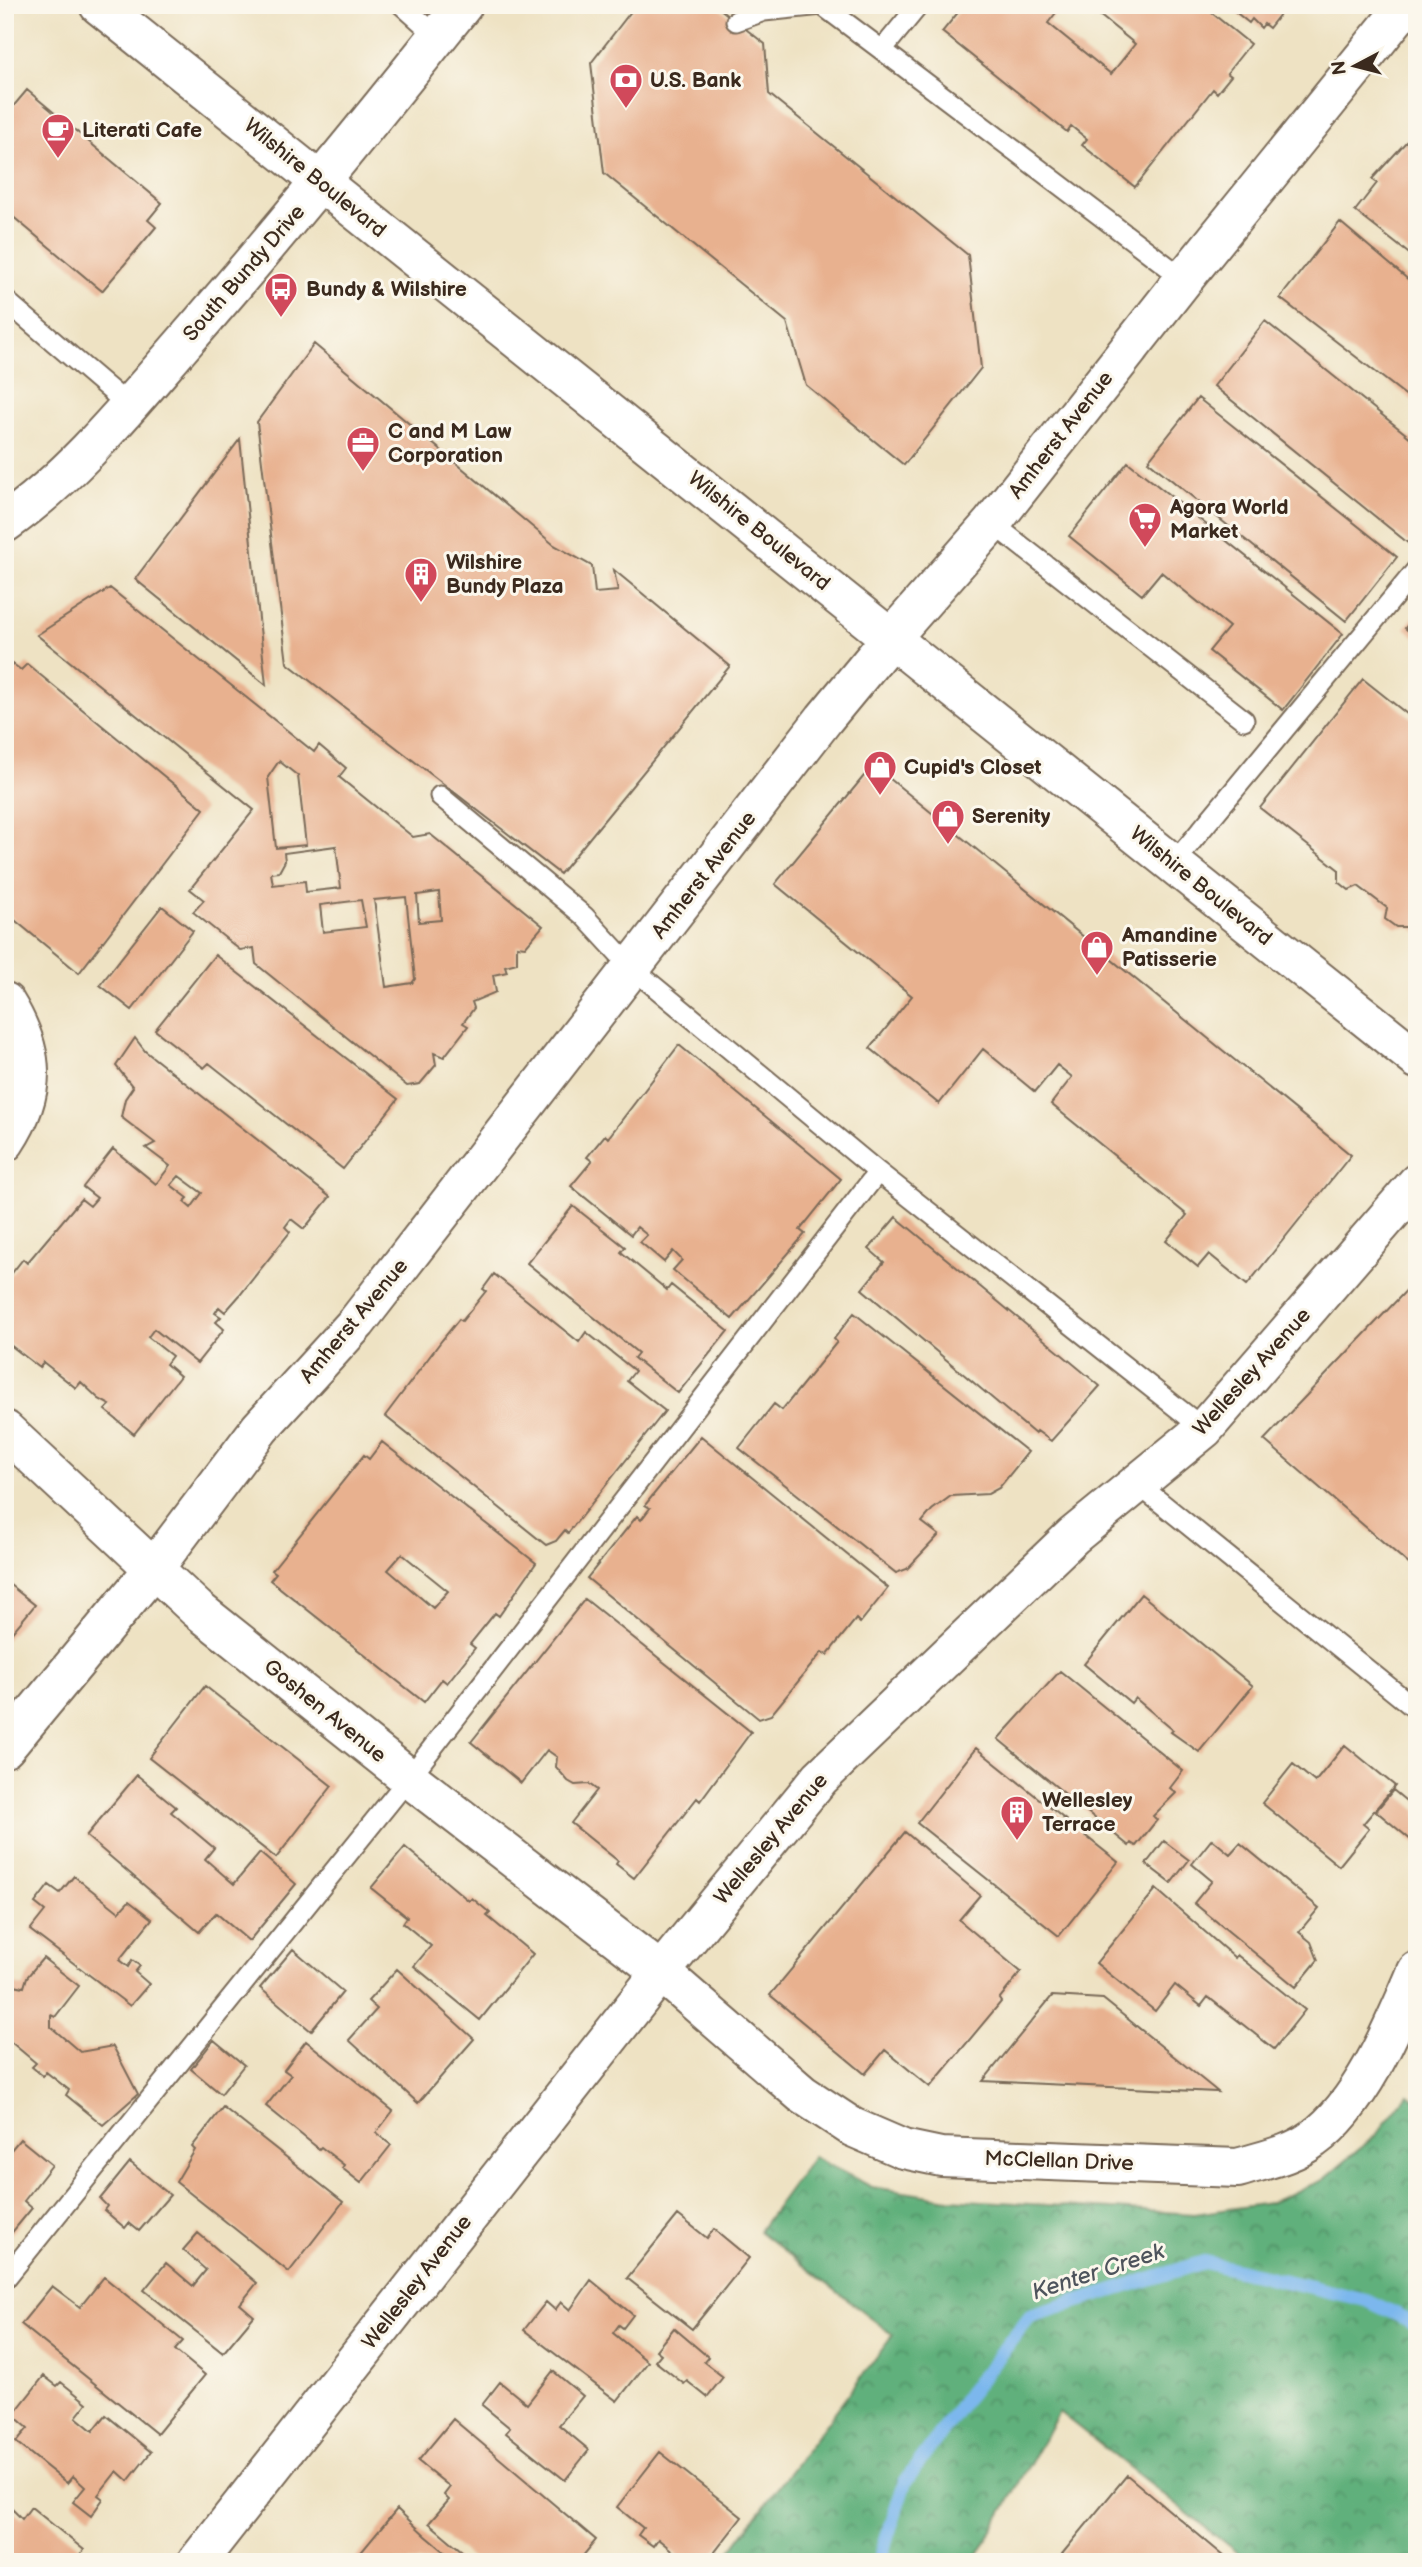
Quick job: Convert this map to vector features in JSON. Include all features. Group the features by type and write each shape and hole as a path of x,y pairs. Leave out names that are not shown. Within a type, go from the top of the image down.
{"street":[{"name":"Wilshire Boulevard","path":"99,5 1417,1059"},
{"name":"South Bundy Drive","path":"5,523 30,505 129,406 322,183 463,5"},
{"name":"Amherst Avenue","path":"5,1748 155,1567 260,1428 357,1322 891,638 992,523 1184,279 1406,5"},
{"path":"5,1002 21,1028 30,1058 28,1087 21,1118 5,1142"},
{"name":"Wellesley Avenue","path":"197,2562 661,1972 820,1778 1073,1536 1139,1485 1204,1429 1417,1183"},
{"name":"Goshen Avenue","path":"5,1430 197,1609 409,1778 661,1972"},
{"name":"McClellan Drive","path":"661,1972 802,2094 852,2127 903,2149 941,2157 1238,2168 1282,2155 1314,2139 1350,2101 1391,2032 1417,1971"}],"lane":[{"path":"402,5 438,37"},
{"path":"739,13 822,5 1184,279"},
{"path":"882,50 919,5"},
{"path":"5,300 129,406"},
{"path":"992,523 1244,720"},
{"path":"1173,864 1417,569"},
{"path":"440,796 584,916 632,968 878,1172 1204,1429"},
{"path":"5,2279 409,1778 878,1172"},
{"path":"1139,1485 1417,1710"}],"green space":[{"path":"1408,2094 1417,2101 1417,2562 1249,2562 1059,2412 974,2562 722,2562 893,2335 759,2231 813,2157 872,2187 949,2199 1195,2214 1269,2203 1323,2180 1376,2135"}],"building":[{"path":"636,5 715,5 765,44 769,94 968,255 981,368 904,465 806,385 787,322 604,173 591,63"},
{"path":"958,5 1062,5 1048,23 1111,74 1135,44 1087,5 1202,5 1250,44 1227,73 1231,76 1217,93 1213,89 1135,187 1082,145 1087,139 1071,126 1067,132 942,32 960,10"},
{"path":"1227,5 1287,5 1269,28 1264,24 1261,28 1252,19 1249,23"},
{"name":"Literati Cafe","path":"27,90 162,203 148,220 156,227 102,291 5,210 5,116"},
{"path":"1417,130 1417,260 1355,211 1377,183 1372,179"},
{"path":"1340,222 1417,287 1417,404 1280,298"},
{"path":"1265,321 1417,443 1417,532 1408,543 1214,386"},
{"name":"Wilshire Bundy Plaza","path":"314,344 554,545 592,566 595,593 618,591 614,570 730,666 560,874 287,663 257,422"},
{"path":"1198,398 1397,557 1346,621 1148,461"},
{"path":"240,439 266,685 135,579"},
{"path":"1128,462 1343,634 1283,710 1209,651 1229,627 1161,572 1142,595 1069,536"},
{"path":"110,588 314,752 319,745 346,768 339,777 413,837 430,834 543,926 525,947 517,946 517,963 505,966 507,972 493,975 496,992 472,1002 474,1008 463,1023 468,1026 444,1057 434,1053 436,1065 420,1084 407,1086 256,964 254,948 240,950 193,912 204,900 190,889 254,810 37,635","holes":["279,761 298,776 306,845 276,848 268,777","336,846 341,888 306,892 305,881 273,885 271,873 279,872 285,861 284,853","439,892 441,920 419,922 417,895","406,897 415,979 412,983 386,987 374,900","361,900 366,927 323,932 320,905"]},
{"path":"1417,613 1417,638 1405,628"},
{"path":"5,658 21,670 27,664 204,809 79,973 5,912"},
{"path":"1363,679 1417,722 1417,932 1410,927 1396,927 1385,919 1387,908 1358,886 1349,890 1339,882 1339,870 1260,808"},
{"path":"873,765 1351,1155 1247,1285 1209,1254 1198,1267 1166,1241 1187,1215 1051,1104 1072,1077 1057,1065 1035,1092 983,1049 939,1104 870,1048 912,996 775,884"},
{"path":"162,906 193,931 132,1010 100,985"},
{"path":"215,955 398,1099 343,1169 209,1063 204,1068 155,1030"},
{"path":"135,1038 145,1051 330,1197 304,1229 291,1219 285,1227 290,1232 240,1295 225,1312 219,1307 215,1313 221,1317 216,1322 224,1329 197,1363 154,1329 148,1337 172,1356 166,1364 180,1376 134,1434 105,1410 110,1405 99,1399 81,1382 76,1388 43,1362 40,1368 5,1341 5,1282 23,1259 27,1263 81,1199 90,1206 97,1198 83,1187 113,1149 156,1184 170,1166 146,1148 155,1143 121,1117 125,1099 133,1087 116,1066","holes":["179,1176 202,1193 191,1208 184,1202 188,1198 171,1185"]},
{"path":"679,1045 841,1179 800,1230 805,1234 732,1319 673,1270 682,1260 673,1251 664,1262 640,1242 647,1235 637,1227 631,1235 571,1186 592,1161 587,1157 605,1135 608,1138"},
{"path":"573,1206 625,1247 621,1252 667,1290 671,1285 728,1331 678,1393 634,1358 638,1353 527,1263"},
{"path":"896,1217 1100,1386 1051,1441 1037,1431 1035,1434 862,1289 884,1262 869,1249"},
{"path":"494,1274 579,1342 586,1332 635,1371 627,1381 665,1411 568,1533 565,1530 556,1541 546,1545 385,1416 442,1340 459,1319 462,1321 486,1291 483,1289"},
{"path":"1417,1279 1417,1571 1264,1440"},
{"path":"854,1313 1028,1452 999,1488 988,1494 951,1496 932,1510 922,1522 939,1535 907,1569 896,1573 739,1448 774,1404 782,1410 837,1342 834,1339"},
{"path":"701,1436 888,1588 860,1623 856,1619 827,1655 822,1652 771,1715 759,1719 587,1578 637,1516 641,1520 650,1508 645,1505"},
{"path":"382,1442 536,1563 499,1616 495,1613 470,1644 475,1648 447,1683 442,1679 424,1702 270,1580 276,1573 272,1570 364,1455 369,1459","holes":["402,1554 448,1591 433,1608 388,1570"]},
{"path":"5,1581 35,1605 5,1641"},
{"path":"1141,1594 1253,1686 1199,1752 1171,1732 1173,1730 1135,1698 1131,1703 1084,1664"},
{"path":"585,1599 751,1732 700,1801 697,1798 634,1878 616,1864 618,1861 571,1823 597,1790 589,1784 575,1785 568,1781 556,1767 557,1757 547,1750 521,1783 471,1742"},
{"path":"1060,1671 1183,1771 1170,1788 1176,1793 1153,1816 1157,1820 1136,1846 1131,1843 1129,1846 998,1739"},
{"path":"205,1686 332,1786 276,1858 149,1758"},
{"path":"1345,1745 1395,1786 1363,1824 1369,1829 1339,1866 1262,1803 1293,1764 1315,1782"},
{"name":"Wellesley Terrace","path":"976,1748 1118,1862 1059,1936 917,1823"},
{"path":"137,1775 176,1807 171,1812 214,1848 205,1859 234,1884 260,1853 296,1884 249,1941 216,1913 199,1932 86,1836"},
{"path":"1393,1790 1417,1810 1417,1845 1376,1811"},
{"path":"905,1832 980,1895 959,1920 1021,1972 999,1999 1001,2002 930,2087 885,2050 865,2074 770,1995"},
{"path":"1212,1839 1230,1854 1240,1843 1319,1908 1299,1932 1311,1942 1318,1960 1296,1987 1194,1903 1212,1881 1192,1864"},
{"path":"1164,1841 1189,1860 1171,1883 1146,1864"},
{"path":"405,1847 469,1901 472,1898 490,1913 487,1916 533,1954 480,2020 414,1966 431,1946 403,1923 407,1917 371,1888"},
{"path":"74,1876 119,1912 129,1901 152,1919 119,1960 128,1967 132,1960 140,1966 135,1972 149,1984 130,2006 30,1930 45,1911 35,1903 49,1885 60,1893"},
{"path":"1156,1889 1235,1958 1237,1955 1305,2010 1274,2049 1208,1997 1201,2006 1175,1985 1155,2011 1096,1963"},
{"path":"293,1949 343,1992 311,2031 260,1988"},
{"path":"43,1958 79,1986 55,2017 51,2015 51,2027 80,2052 113,2046 138,2094 103,2125 66,2095 69,2090 46,2072 43,2076 32,2067 36,2063 5,2037 5,1983 24,1987 27,1977"},
{"path":"397,1969 474,2039 418,2103 349,2040 377,2009 368,2001"},
{"path":"1052,1996 1103,1999 1218,2092 983,2081"},
{"path":"214,2040 244,2065 221,2094 191,2069"},
{"path":"306,2041 393,2111 376,2133 391,2145 361,2183 342,2168 344,2165 321,2147 319,2149 266,2106 291,2075 284,2070"},
{"path":"223,2107 343,2202 289,2272 176,2182 195,2150 192,2147"},
{"path":"20,2139 52,2165 24,2201 32,2208 5,2241 5,2157"},
{"path":"130,2162 170,2195 139,2231 129,2223 125,2228 104,2210 107,2206 100,2199"},
{"path":"678,2215 707,2238 714,2229 749,2258 692,2329 627,2278"},
{"path":"198,2233 257,2283 240,2304 254,2316 223,2353 144,2290 166,2263 193,2286 206,2270 183,2250"},
{"path":"104,2277 183,2341 175,2350 205,2375 157,2434 21,2324 52,2286 80,2307"},
{"path":"591,2280 633,2315 623,2328 619,2325 613,2333 648,2362 617,2401 524,2330 546,2302 555,2310 561,2302 570,2310"},
{"path":"674,2328 708,2357 704,2362 723,2377 707,2397 687,2381 684,2384 655,2361 661,2354 656,2350"},
{"path":"553,2371 583,2396 559,2425 589,2450 565,2480 506,2433 510,2428 482,2405 500,2382 527,2404"},
{"path":"44,2376 57,2386 61,2382 87,2403 76,2417 93,2431 106,2415 151,2452 128,2481 117,2471 98,2495 103,2499 91,2516 73,2502 85,2487 73,2476 67,2483 16,2442 28,2428 13,2415"},
{"path":"453,2419 596,2540 578,2562 475,2562 429,2523 449,2500 444,2495 450,2487 418,2461"},
{"path":"660,2452 742,2517 707,2562 686,2562 658,2539 653,2546 638,2535 643,2528 617,2507"},
{"path":"1127,2475 1231,2562 1071,2562 1062,2554"},
{"path":"5,2502 22,2519 31,2507 84,2550 75,2562 5,2562"},
{"path":"397,2509 426,2536 457,2562 353,2562"}],"waterway":[{"name":"Kenter Creek","path":"879,2562 905,2482 970,2392 1030,2316 1204,2262 1366,2300 1417,2324"}],"place":[{"name":"U.S. Bank","path":"626,110"},
{"name":"Literati Cafe","path":"58,160"},
{"name":"Bundy & Wilshire","path":"281,319"},
{"name":"C and M Law Corporation","path":"363,473"},
{"name":"Agora World Market","path":"1145,549"},
{"name":"Wilshire Bundy Plaza","path":"421,604"},
{"name":"Cupid's Closet","path":"880,797"},
{"name":"Serenity","path":"948,846"},
{"name":"Amandine Patisserie","path":"1097,977"},
{"name":"Wellesley Terrace","path":"1017,1842"}]}
